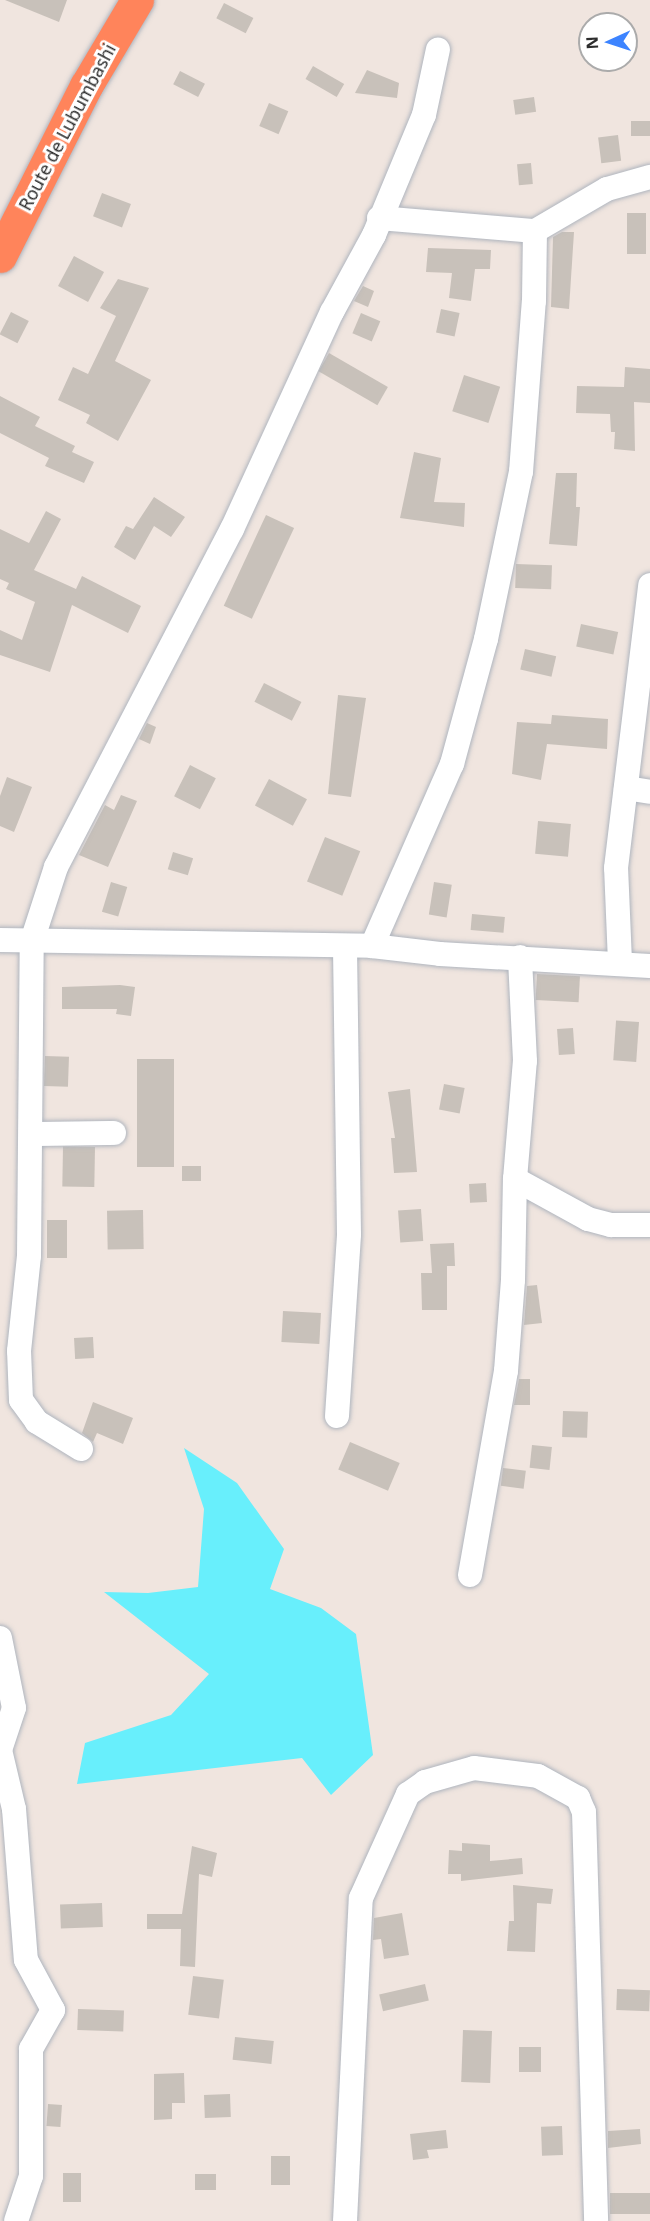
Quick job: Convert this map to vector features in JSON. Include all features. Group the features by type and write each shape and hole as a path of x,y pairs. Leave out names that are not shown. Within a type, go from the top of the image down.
{"highway":[{"name":"Route de Lubumbashi","path":"0,256 86,86 137,0"}],"street":[{"path":"81,1449 37,1422 21,1400 19,1351 28,1281 32,941 56,867 232,530 379,218 424,115 438,49"},
{"path":"379,218 535,231 607,189 650,177"},
{"path":"372,946 452,764 486,639 521,472 534,301 535,231"},
{"path":"620,962 616,868 650,585"},
{"path":"626,788 650,792"},
{"path":"0,940 372,946 620,962 650,966"},
{"path":"337,1416 349,1234 345,946"},
{"path":"470,1575 506,1371 513,1280 515,1179 525,1061 520,957"},
{"path":"31,1134 114,1132"},
{"path":"515,1179 588,1219 611,1225 649,1227"},
{"path":"0,1638 14,1708 0,1750 14,1809 26,1960 53,2010 31,2049 31,2176 16,2221"},
{"path":"345,2221 361,1898 408,1794 425,1782 474,1768 538,1776 578,1798 584,1812 596,2221"}],"water":[{"path":"184,1448 237,1483 284,1549 270,1589 321,1608 356,1634 373,1755 331,1795 302,1758 77,1784 85,1743 171,1715 209,1674 104,1592 148,1593 198,1587 204,1509"}],"building":[{"path":"5,0 67,0 59,22"},
{"path":"224,3 253,18 246,33 216,18"},
{"path":"313,66 344,84 337,97 306,79"},
{"path":"367,70 399,83 397,98 355,93"},
{"path":"180,71 205,84 198,97 173,84"},
{"path":"534,97 536,112 515,115 513,100"},
{"path":"269,103 288,111 279,134 259,126"},
{"path":"631,121 650,121 650,136 631,136"},
{"path":"618,135 621,161 601,163 598,137"},
{"path":"531,163 533,184 519,185 517,164"},
{"path":"102,193 131,204 122,227 93,216"},
{"path":"627,213 646,213 646,254 627,254"},
{"path":"562,232 574,232 569,309 551,307 553,237"},
{"path":"428,248 491,250 490,269 475,269 471,301 449,298 452,273 426,272"},
{"path":"74,256 104,272 88,302 58,286"},
{"path":"118,279 149,288 115,361 151,380 118,441 86,423 90,415 58,400 73,367 88,374 116,316 100,308"},
{"path":"363,286 374,291 368,307 354,301"},
{"path":"441,309 460,313 455,336 436,332"},
{"path":"11,312 29,321 17,343 0,334"},
{"path":"361,313 380,321 372,341 352,333"},
{"path":"329,353 388,387 377,405 318,371"},
{"path":"625,367 650,369 650,403 634,402 635,451 614,449 615,432 611,432 610,414 576,413 577,386 624,387"},
{"path":"464,375 500,387 488,423 452,411"},
{"path":"0,396 40,417 35,426 75,446 72,452 94,462 84,483 45,466 49,458 0,433"},
{"path":"414,452 441,458 434,502 465,503 464,527 400,518"},
{"path":"556,473 577,473 576,507 580,507 577,546 549,544"},
{"path":"154,497 185,517 171,537 154,526 135,560 114,547 126,526 133,529"},
{"path":"46,511 61,519 34,570 76,589 82,576 141,606 128,633 72,605 50,672 0,655 0,630 22,640 35,602 6,589 9,583 0,579 0,529 29,543"},
{"path":"266,515 294,528 252,619 224,606"},
{"path":"516,564 552,565 551,589 515,588"},
{"path":"581,624 618,632 613,654 576,646"},
{"path":"525,649 556,656 551,677 520,669"},
{"path":"264,683 301,702 292,721 254,702"},
{"path":"338,695 366,698 351,797 328,794"},
{"path":"552,715 608,719 607,749 547,744 541,780 512,774 517,722 551,724"},
{"path":"147,723 156,727 150,744 139,739"},
{"path":"190,765 216,778 200,809 174,796"},
{"path":"7,777 32,787 14,832 0,826 0,796"},
{"path":"269,779 307,799 293,826 255,805"},
{"path":"121,795 137,801 108,867 79,855 105,805 114,810"},
{"path":"538,821 571,824 568,857 535,854"},
{"path":"325,837 360,851 342,896 307,882"},
{"path":"173,852 193,858 188,875 168,869"},
{"path":"111,882 127,887 118,917 102,912"},
{"path":"434,882 452,885 447,917 429,915"},
{"path":"472,914 505,917 503,933 471,930"},
{"path":"537,974 580,976 579,1002 536,1000"},
{"path":"120,985 135,987 131,1016 116,1014 117,1009 62,1009 62,987"},
{"path":"616,1020 639,1022 636,1062 613,1060"},
{"path":"573,1028 575,1054 559,1055 557,1029"},
{"path":"45,1056 69,1057 68,1087 44,1086"},
{"path":"137,1059 174,1059 174,1167 137,1167"},
{"path":"444,1084 465,1088 460,1114 439,1110"},
{"path":"410,1089 417,1172 394,1173 391,1138 395,1138 388,1092"},
{"path":"63,1146 95,1147 94,1187 62,1186"},
{"path":"182,1166 201,1166 201,1181 182,1181"},
{"path":"486,1183 487,1202 470,1203 469,1184"},
{"path":"421,1209 423,1241 400,1243 398,1211"},
{"path":"143,1210 144,1249 108,1250 107,1211"},
{"path":"47,1220 67,1220 67,1258 47,1258"},
{"path":"454,1243 455,1266 447,1266 447,1310 422,1310 421,1273 432,1273 430,1244"},
{"path":"537,1285 542,1323 524,1325 527,1286"},
{"path":"283,1311 321,1313 319,1344 281,1342"},
{"path":"93,1337 94,1358 75,1359 74,1338"},
{"path":"519,1379 530,1379 530,1405 514,1405"},
{"path":"93,1402 133,1418 123,1444 97,1433 93,1442 82,1433"},
{"path":"563,1411 588,1412 587,1438 562,1437"},
{"path":"350,1442 400,1463 388,1491 338,1470"},
{"path":"532,1445 552,1447 549,1470 530,1468"},
{"path":"503,1468 526,1471 524,1489 501,1486"},
{"path":"462,1843 490,1845 490,1861 522,1858 523,1874 461,1881 461,1874 448,1874 449,1850 462,1851"},
{"path":"192,1846 217,1853 212,1877 199,1874 195,1967 180,1966 181,1929 147,1929 147,1914 182,1914"},
{"path":"513,1885 553,1889 551,1904 537,1903 535,1952 507,1951 509,1921 514,1921"},
{"path":"102,1903 103,1927 61,1928 60,1904"},
{"path":"402,1913 409,1955 384,1959 381,1939 373,1940 374,1918"},
{"path":"193,1976 224,1980 219,2018 188,2015"},
{"path":"425,1984 429,2001 383,2011 379,1995"},
{"path":"617,1989 650,1990 649,2011 616,2010"},
{"path":"78,2009 124,2011 123,2032 77,2030"},
{"path":"463,2030 492,2031 490,2083 461,2082"},
{"path":"235,2037 274,2041 271,2064 233,2060"},
{"path":"519,2047 541,2047 541,2072 519,2072"},
{"path":"184,2073 185,2103 172,2103 172,2119 154,2120 154,2074"},
{"path":"230,2094 231,2117 205,2118 204,2095"},
{"path":"48,2104 62,2105 60,2127 46,2126"},
{"path":"562,2126 563,2155 542,2156 541,2127"},
{"path":"640,2129 641,2144 608,2148 608,2131"},
{"path":"446,2130 448,2148 427,2150 429,2158 413,2160 410,2134"},
{"path":"271,2156 290,2156 290,2185 271,2185"},
{"path":"63,2173 81,2173 81,2202 63,2202"},
{"path":"195,2174 216,2174 216,2190 195,2190"},
{"path":"610,2193 650,2193 650,2214 610,2214"}]}
